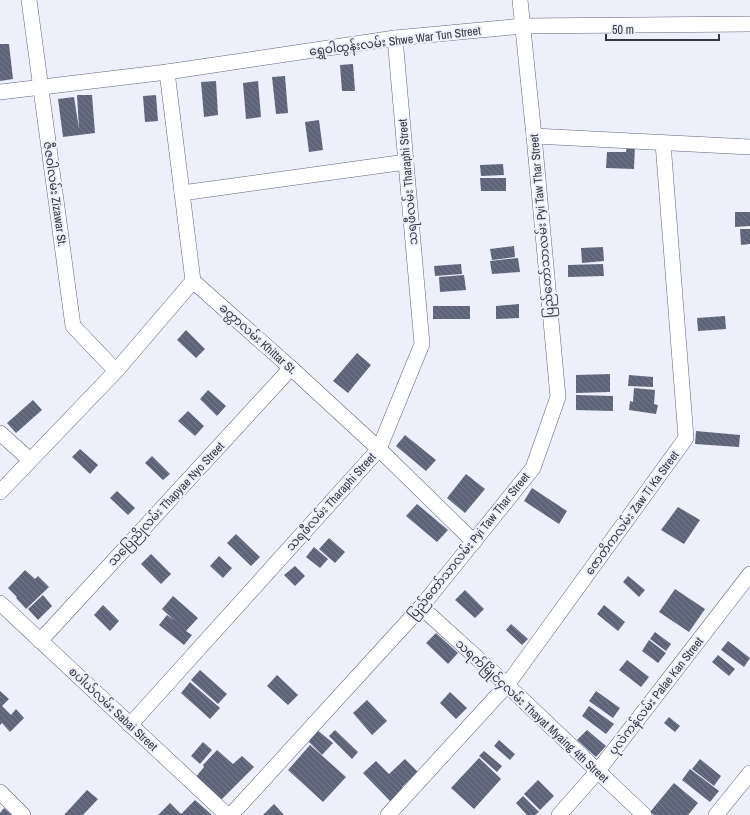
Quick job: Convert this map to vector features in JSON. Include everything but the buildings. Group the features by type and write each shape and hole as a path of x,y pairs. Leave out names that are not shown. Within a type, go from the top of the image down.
{"street":[{"name":"ဇီဇဝါလမ်း Zizawar St.","path":"29,0 73,326 116,371"},
{"name":"ပြည်တော်သာလမ်း Pyi Taw Thar Street","path":"231,815 421,607 533,468 558,396 520,0"},
{"name":"ရွှေဝါထွန်းလမ်း Shwe War Tun Street","path":"0,92 167,72 395,38 523,26 750,24"},
{"name":"သရဖီလမ်း Tharaphi Street","path":"130,725 379,449 422,344 395,38"},
{"path":"0,492 116,371 193,281 167,72"},
{"path":"534,136 750,147"},
{"name":"ဇောတိကလမ်း Zaw Ti Ka Street","path":"388,815 507,686 686,438 663,143"},
{"path":"182,193 406,162"},
{"name":"ခတ္တာလမ်း Khittar St.","path":"193,281 379,449 474,542"},
{"name":"သပြေညိုလမ်း Thapyae Nyo Street","path":"40,641 291,368"},
{"path":"0,433 30,460"},
{"name":"ပုလဲကန်လမ်း Palae Kan Street","path":"559,815 597,772 750,574"},
{"name":"စပါယ်လမ်း Sabai Street","path":"0,603 227,815"},
{"name":"သရက်မြိုင်၄လမ်း Thayat Myaing 4th Street","path":"421,607 644,815"},
{"path":"716,815 750,773"},
{"path":"0,792 23,815"}]}
